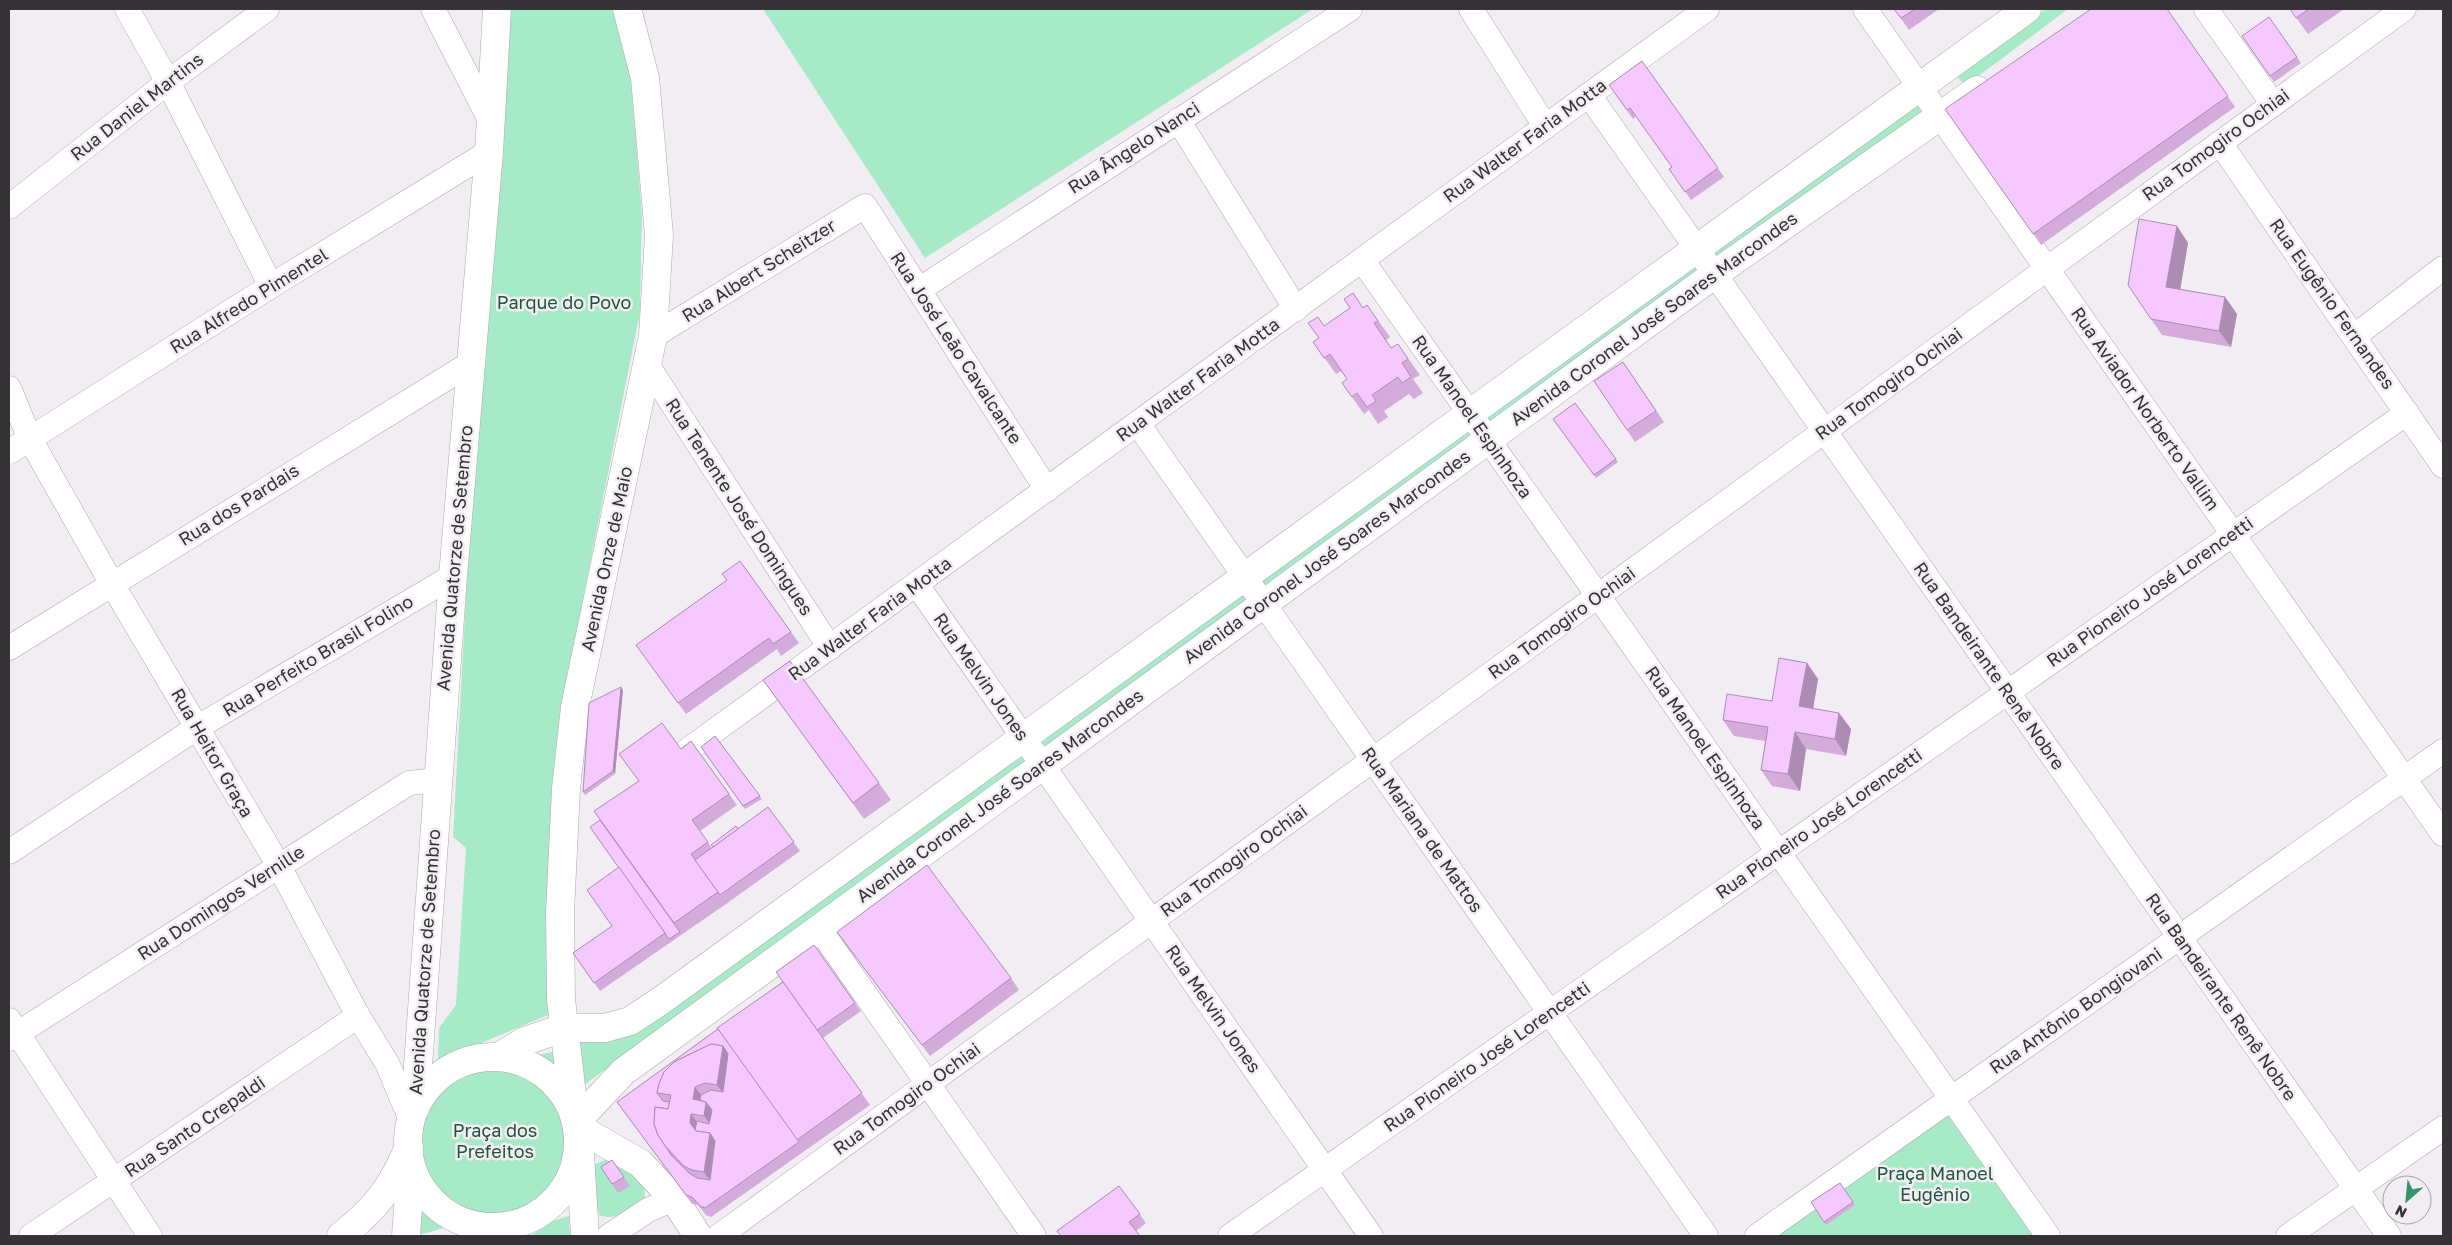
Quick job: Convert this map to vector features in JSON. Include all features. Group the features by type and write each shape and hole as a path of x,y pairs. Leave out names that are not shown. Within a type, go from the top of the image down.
{"main road":[{"name":"Avenida Quatorze de Setembro","path":"413,1114 453,576 490,152 497,9"},
{"name":"Avenida Onze de Maio","path":"585,1236 577,1125 563,1028 560,960 562,858 566,789 575,707 648,366 653,336 659,235 645,78 628,9"},
{"name":"Avenida Coronel José Soares Marcondes","path":"500,1057 525,1041 563,1028 605,1028 630,1022 2027,9"},
{"name":"Avenida Coronel José Soares Marcondes","path":"577,1125 623,1072 1714,274 1998,75"},
{"path":"406,1236 410,1156 408,1137 413,1114 422,1094 443,1072 483,1056 500,1057 536,1068 559,1087 577,1125 576,1166 572,1175 563,1193 541,1214 514,1226 483,1227 453,1236"},
{"path":"577,1125 640,1163 674,1199 698,1236"},
{"path":"410,1156 431,1201 455,1218 483,1227"},
{"path":"341,1236 360,1221 382,1197 410,1156"}],"street":[{"path":"126,9 168,82 271,286"},
{"name":"Rua Daniel Martins","path":"9,207 168,82 267,9"},
{"path":"433,9 491,122"},
{"name":"Rua Ângelo Nanci","path":"920,289 1350,9"},
{"path":"1471,9 1545,126"},
{"name":"Rua Walter Faria Motta","path":"688,750 1707,9"},
{"name":"Rua Aviador Norberto Vallim","path":"1865,9 2443,834"},
{"path":"2206,9 2273,104"},
{"name":"Rua Tomogiro Ochiai","path":"719,1236 2404,9"},
{"name":"Rua Bandeirante Renê Nobre","path":"1589,95 2389,1236"},
{"path":"1178,120 1296,309"},
{"name":"Rua Eugênio Fernandes","path":"2220,143 2443,466"},
{"name":"Rua Alfredo Pimentel","path":"9,452 271,286 490,152"},
{"name":"Rua Albert Scheitzer","path":"653,336 865,206"},
{"name":"Rua José Leão Cavalcante","path":"865,206 920,289 1047,490"},
{"name":"Rua Manoel Espinhoza","path":"1362,260 2048,1236"},
{"path":"2355,336 2443,268"},
{"name":"Rua dos Pardais","path":"9,648 471,363"},
{"name":"Rua Tenente José Domingues","path":"648,366 830,648"},
{"name":"Rua Heitor Graça","path":"9,388 30,439 112,584 198,727 278,866 358,1016 387,1063 413,1114"},
{"name":"Rua Pioneiro José Lorencetti","path":"1230,1236 2407,413"},
{"name":"Rua Mariana de Mattos","path":"1138,424 1706,1236"},
{"name":"Rua Perfeito Brasil Folino","path":"9,852 198,727 453,576"},
{"name":"Rua Melvin Jones","path":"917,584 1371,1236"},
{"name":"Rua Antônio Bongiovani","path":"1757,1236 2443,752"},
{"name":"Rua Domingos Vernille","path":"12,1030 409,784 437,780"},
{"path":"819,928 1034,1236"},
{"name":"Rua Santo Crepaldi","path":"31,1236 114,1182 358,1016"},
{"path":"12,1030 150,1236"},
{"path":"2288,1236 2443,1128"},
{"path":"609,1236 648,1210 674,1199"}],"green space":[{"name":"Parque do Povo","path":"507,9 615,9 631,81 642,216 640,312 559,720 554,766 548,1015 438,1061 439,1028 456,1005 466,848 453,837 466,597"},
{"path":"763,9 1313,9 925,258"},
{"path":"2046,9 2068,9 1965,86 1956,75"},
{"path":"1918,99 1925,111 1717,262 1709,251"},
{"path":"1695,262 1702,272 1490,426 1482,416"},
{"path":"1467,427 1474,437 1266,590 1258,579"},
{"path":"1243,591 1249,601 1045,751 1038,740"},
{"path":"1021,752 1028,762 584,1085 579,1042 610,1042 634,1031"},
{"path":"557,1051 558,1073 534,1056"},
{"name":"Praça dos Prefeitos","path":"495,1067 523,1073 547,1089 563,1113 569,1141 563,1169 547,1193 523,1209 495,1215 467,1209 443,1193 427,1169 421,1141 427,1113 443,1089 467,1073"},
{"name":"Praça Manoel Eugênio","path":"1949,1113 2034,1236 1768,1236"},
{"path":"608,1159 620,1161 644,1186 645,1198 624,1213 612,1217 599,1215 590,1166"},
{"path":"417,1200 450,1226 416,1236"},
{"path":"569,1216 570,1236 527,1236 532,1235 553,1221"}],"building":[{"path":"1894,9 1915,9 1901,18"},
{"path":"2091,9 2167,9 2228,96 2033,234 1945,109"},
{"path":"2290,9 2309,9 2296,18"},
{"path":"2269,17 2297,57 2270,76 2242,36"},
{"path":"1642,61 1718,168 1685,192 1669,169 1672,167 1630,108 1627,110 1609,85"},
{"path":"2139,219 2177,226 2166,287 2225,297 2219,331 2151,319 2128,285"},
{"path":"1353,293 1363,308 1367,305 1378,321 1374,323 1391,348 1398,344 1408,359 1402,363 1411,377 1402,383 1398,377 1372,395 1376,401 1367,407 1357,393 1352,397 1342,383 1347,379 1330,354 1324,358 1313,342 1319,338 1308,323 1318,317 1324,326 1350,308 1344,299"},
{"path":"1623,362 1656,411 1627,430 1594,381"},
{"path":"1575,403 1616,459 1594,475 1553,419"},
{"path":"740,561 791,632 773,644 769,638 678,703 636,645 727,580 722,574"},
{"path":"1779,658 1807,663 1799,706 1839,713 1835,739 1795,732 1788,774 1761,770 1768,727 1723,720 1727,694 1772,701"},
{"path":"790,661 879,783 853,803 763,680"},
{"path":"621,687 613,771 583,792 589,703"},
{"path":"662,723 681,749 691,741 729,794 692,820 708,842 691,854 718,892 674,923 594,811 639,781 619,754"},
{"path":"715,736 760,796 743,806 701,747"},
{"path":"768,807 794,842 720,895 695,860"},
{"path":"600,820 680,932 669,939 590,827"},
{"path":"736,826 738,829 713,847 711,845"},
{"path":"927,865 1011,978 922,1045 837,932"},
{"path":"619,867 665,933 594,983 573,953 612,926 587,890"},
{"path":"814,945 855,1003 817,1030 776,972"},
{"path":"783,982 862,1093 797,1140 717,1028"},
{"path":"718,1029 799,1142 705,1208 700,1206 692,1197 686,1195 617,1102","holes":["711,1044 723,1046 728,1054 723,1092 711,1090 701,1095 700,1100 706,1102 712,1110 709,1124 697,1121 695,1130 710,1133 715,1141 710,1180 697,1178 689,1173 671,1155 658,1135 654,1124 655,1107 668,1109 670,1102 663,1101 657,1093 664,1072 674,1062"]},
{"path":"711,1044 723,1046 717,1085 705,1083 695,1087 693,1099 706,1102 704,1116 691,1114 690,1123 696,1131 710,1133 704,1172 692,1170 684,1166 666,1147 658,1135 654,1124 655,1107 668,1109 671,1095 657,1093 664,1072 674,1062"},
{"path":"612,1160 624,1177 612,1184 601,1167"},
{"path":"1840,1183 1853,1202 1824,1222 1811,1202"},
{"path":"1119,1186 1140,1214 1129,1222 1140,1236 1061,1236 1057,1231"}]}
